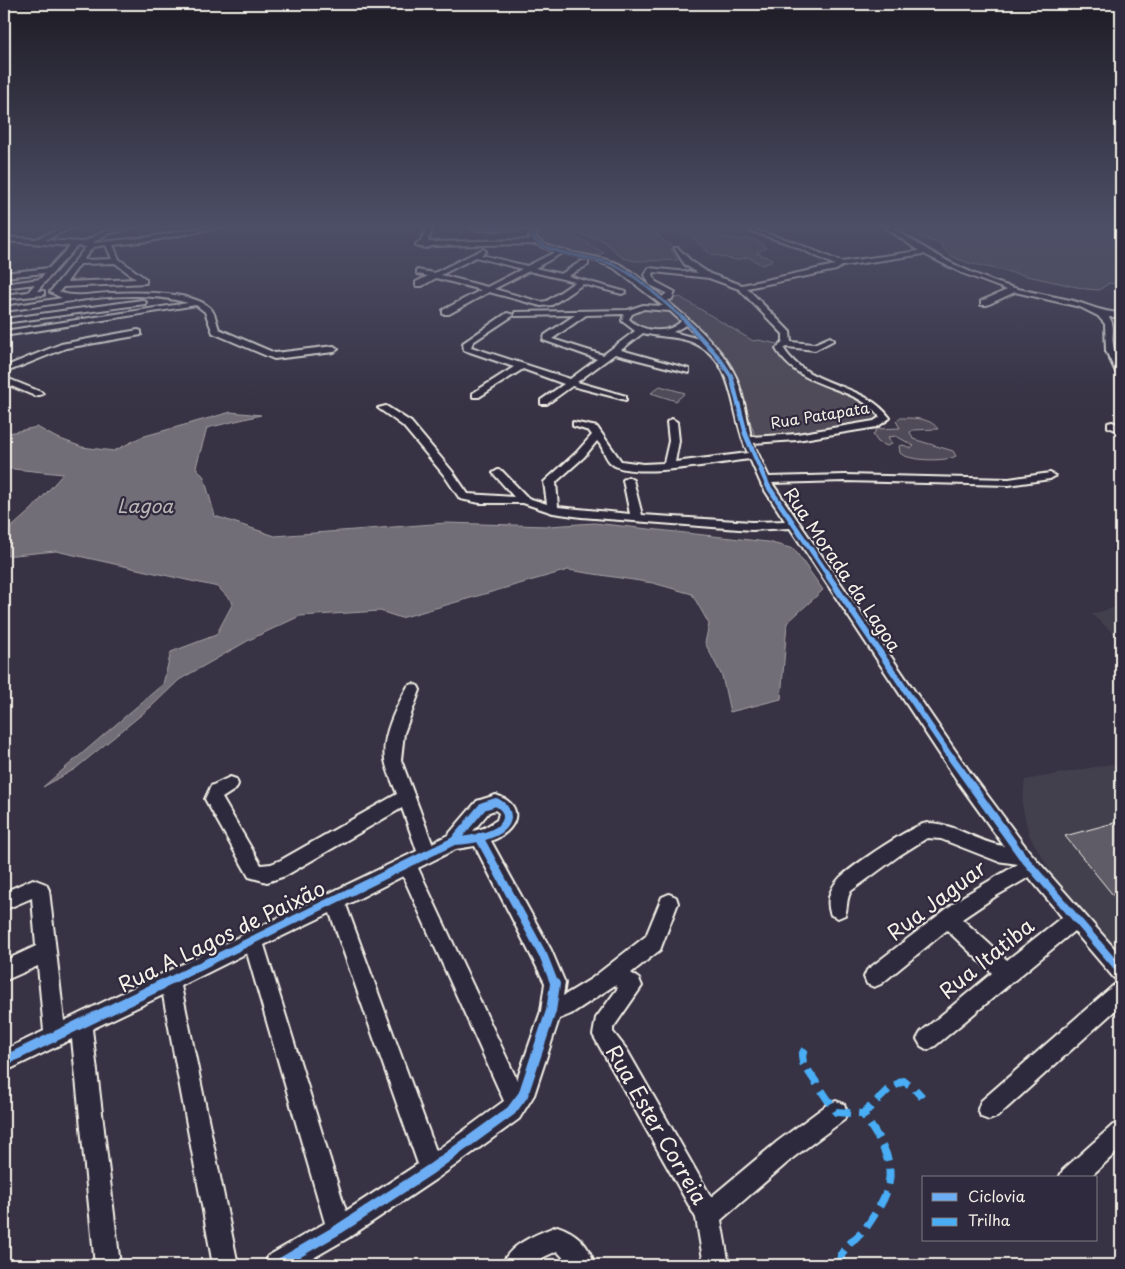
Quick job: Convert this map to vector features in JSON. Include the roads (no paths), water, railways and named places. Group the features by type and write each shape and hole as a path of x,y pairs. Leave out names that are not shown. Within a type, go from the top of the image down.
{"street":[{"path":"31,293 37,286"},
{"path":"57,294 61,286"},
{"path":"472,286 539,304 549,303 575,286"},
{"path":"446,312 493,286"},
{"path":"598,286 622,292"},
{"path":"641,286 641,296 632,311 626,315 627,322 642,330 691,339 713,351"},
{"name":"Rua Morada da Lagoa","path":"645,286 686,320 726,367 735,386 747,440 765,480 793,524 964,777 1026,862 1121,970"},
{"name":"Rua Patapata","path":"659,286 671,292 670,297 662,300"},
{"name":"Rua Patapata","path":"738,286 787,334 788,338 780,349 782,355 800,372 871,405 878,409 886,418 877,424 797,437 747,440"},
{"path":"742,288 751,286"},
{"path":"1004,286 1074,304 1102,315 1121,315"},
{"path":"984,303 1014,290"},
{"path":"4,297 31,293 57,294 74,298"},
{"path":"4,309 91,296 130,295 166,298 200,304 212,314 213,326 216,331 268,355 284,356 334,349"},
{"path":"91,296 114,313 110,338"},
{"path":"4,322 166,298"},
{"path":"4,370 40,342 75,324 200,304"},
{"path":"623,398 471,350 466,345 514,314 632,311 652,306 672,309"},
{"path":"586,312 546,338 551,342 604,358"},
{"path":"1102,315 1109,322 1107,338 1121,372"},
{"path":"659,332 678,328 686,320"},
{"path":"75,324 78,343"},
{"path":"544,402 642,330"},
{"path":"4,334 40,342 78,343 138,333"},
{"path":"1107,338 1121,338"},
{"path":"785,344 815,347 830,340"},
{"path":"615,351 686,371"},
{"path":"1115,357 1121,352"},
{"path":"476,394 520,366"},
{"path":"4,380 38,394"},
{"path":"383,408 407,424 448,473 454,485 464,497 480,500 524,500 553,510 637,517 752,526 793,524"},
{"path":"669,466 674,441 672,422"},
{"path":"577,424 593,429 596,436 606,444 614,460 626,466 669,466 754,455"},
{"path":"553,510 550,482 552,478 580,455 596,436"},
{"path":"498,472 524,500"},
{"name":"Rua Morada da Lagoa","path":"765,480 845,478 1009,482 1050,476"},
{"path":"628,480 637,517"},
{"path":"414,690 396,729 392,747 393,760 427,854"},
{"path":"230,784 217,791 213,799 255,871 261,874 274,872 287,866 406,797"},
{"name":"Rua A Lagos de Paixão","path":"4,1061 335,901 454,841 479,837 496,831 506,823 507,812 501,804 490,802 483,806 454,841"},
{"path":"838,909 838,896 844,885 894,848 925,830 942,830 997,853 1026,862"},
{"path":"277,1265 339,1229 431,1169 500,1120 517,1104 529,1080 551,1011 555,992 550,968 479,837"},
{"name":"Rua Jaguar","path":"874,978 1026,862"},
{"path":"407,864 517,1104"},
{"path":"9,898 33,888 40,890 54,1036"},
{"path":"335,901 431,1169"},
{"path":"551,1011 564,1008 616,974 655,940 669,902"},
{"name":"Rua Itatiba","path":"928,1038 988,986 1007,974 1076,918"},
{"path":"949,920 1007,974"},
{"path":"253,941 339,1229"},
{"path":"4,971 46,952"},
{"name":"Rua Ester Correia","path":"616,974 632,988 603,1025 602,1032 619,1058 708,1216 716,1265"},
{"path":"170,981 226,1265"},
{"path":"989,1109 1121,992"},
{"path":"81,1023 107,1265"},
{"path":"708,1216 786,1149 836,1112"},
{"path":"1073,1176 1121,1133"},
{"path":"520,1261 556,1238 566,1240 572,1246 583,1265"}],"water":[{"name":"Lagoa","path":"231,412 261,415 207,428 196,467 204,477 215,516 275,536 446,523 549,526 594,523 768,542 794,549 823,590 787,623 781,699 730,712 722,676 705,643 709,624 692,594 653,583 568,570 401,618 380,611 300,616 251,639 179,680 152,706 75,769 43,787 163,684 171,652 216,635 233,603 218,587 56,551 4,556 4,534 32,509 63,474 4,468 6,452 4,451 4,434 37,427 55,437 82,447 114,451 141,437"}]}
